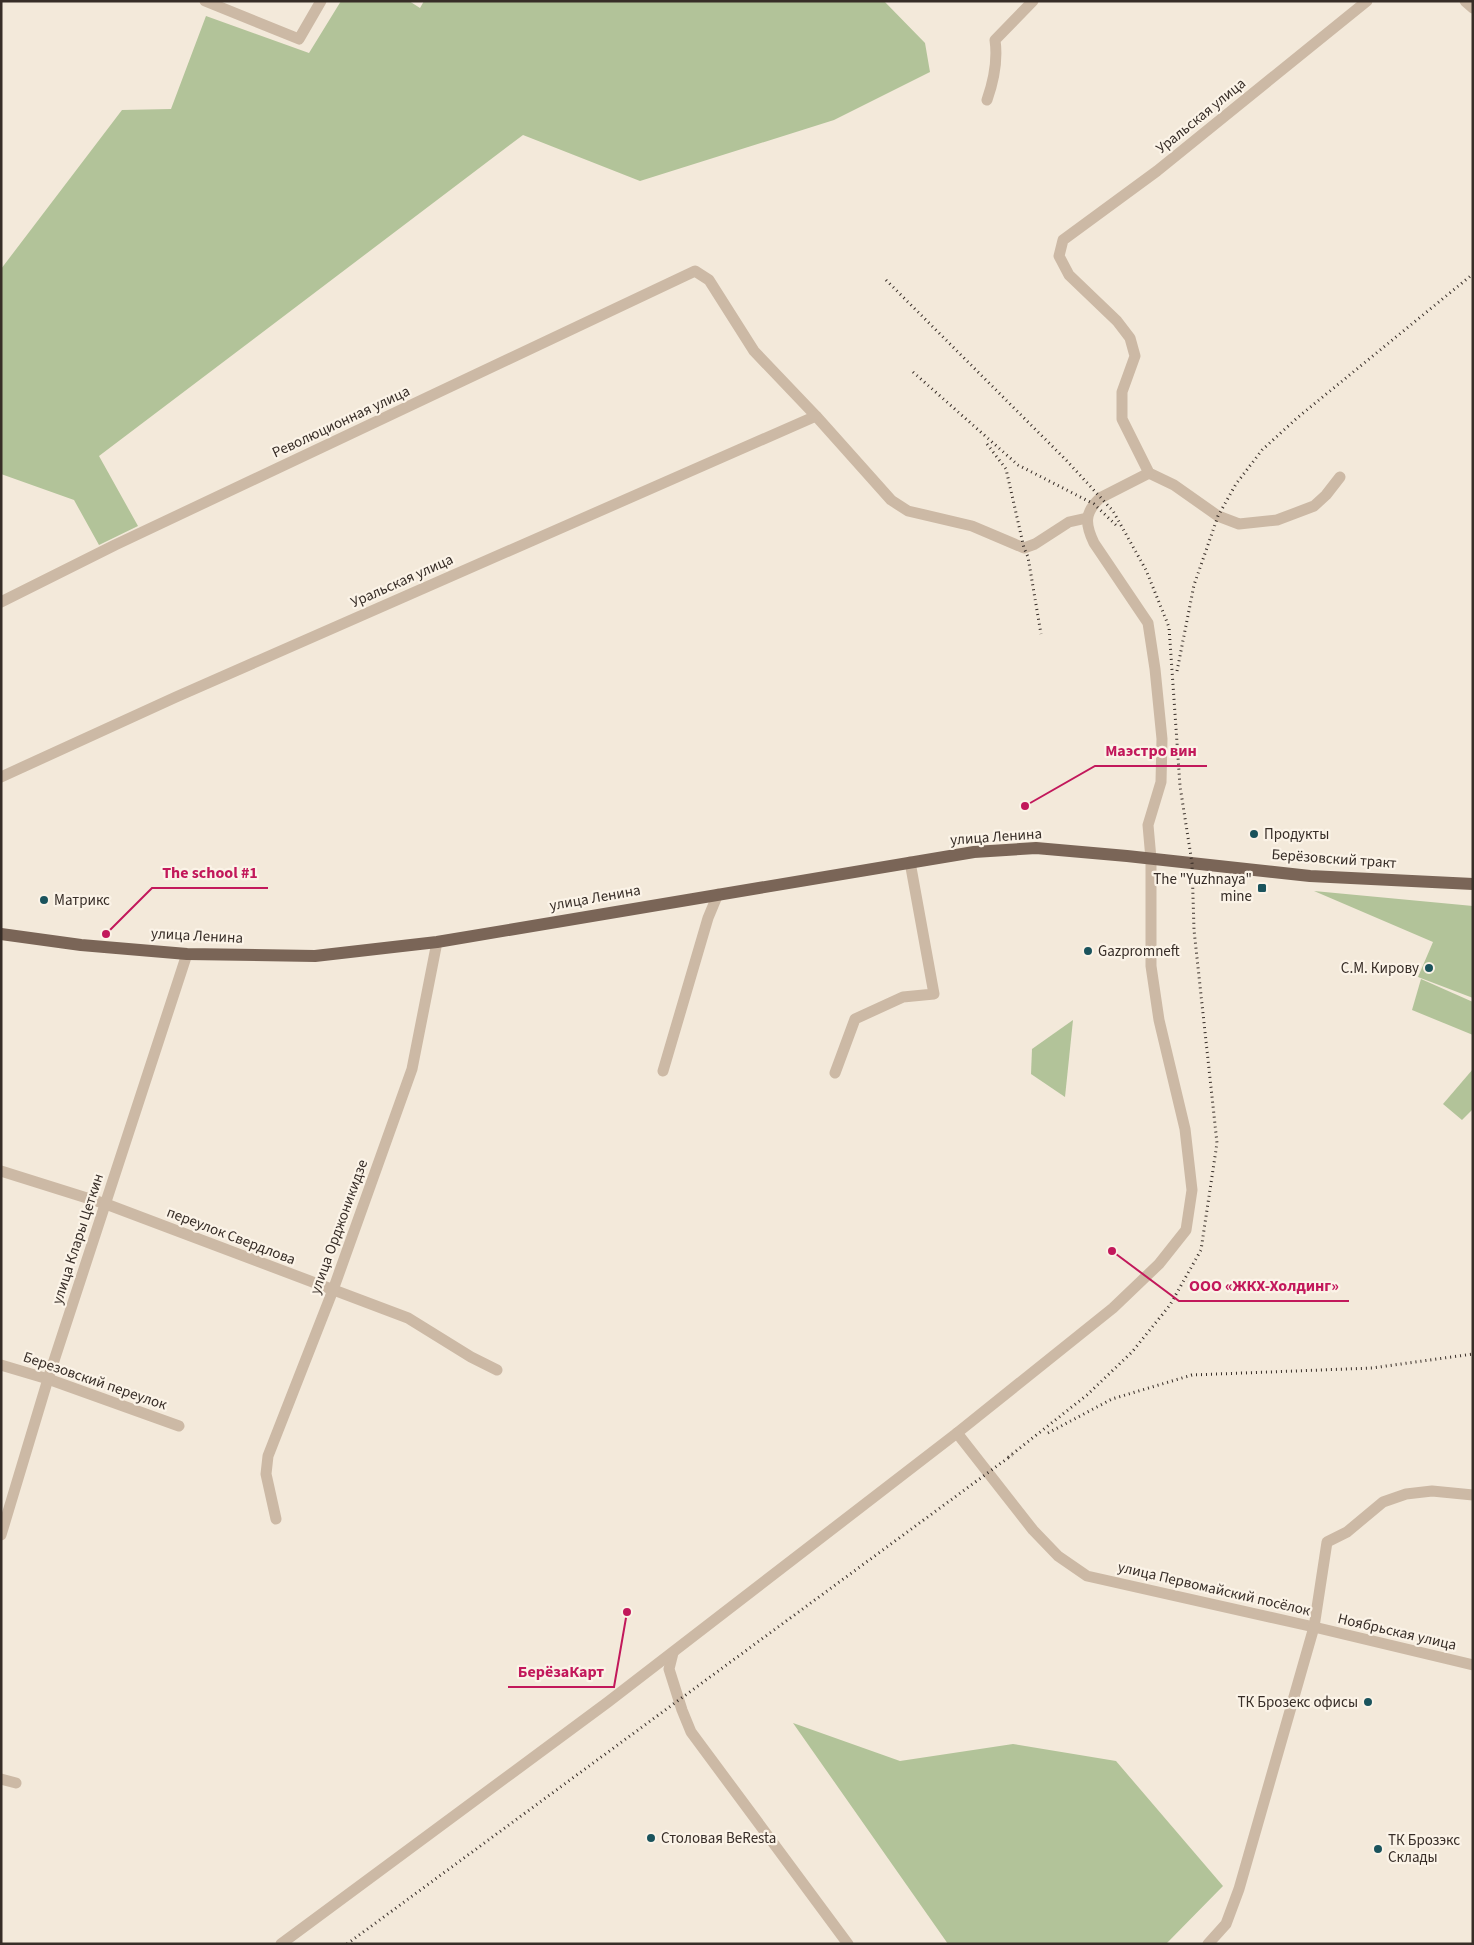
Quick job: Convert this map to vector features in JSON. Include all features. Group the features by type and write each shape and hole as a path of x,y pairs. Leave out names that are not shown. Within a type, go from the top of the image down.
{"main road":[{"name":"улица Ленина","path":"1,934 81,945 187,954 315,956 437,942 974,852 1036,848 1192,863"},
{"name":"Берёзовский тракт","path":"1192,863 1310,876 1473,884"}],"street":[{"path":"205,1 299,39 321,1"},
{"path":"988,100 994,78 997,52 995,40 1034,1"},
{"name":"Уральская улица","path":"1149,473 1122,419 1122,392 1135,356 1130,338 1117,321 1069,275 1059,256 1063,240 1156,171 1367,1"},
{"path":"1465,1 1473,8"},
{"name":"Революционная улица","path":"1,602 124,541 695,271 709,280 754,351 816,416"},
{"path":"816,416 891,500 908,511 972,526 1024,548 1035,544 1069,522 1087,518"},
{"name":"Уральская улица","path":"1,777 185,693 816,416"},
{"path":"281,1944 673,1653 958,1433 1113,1308 1159,1264 1186,1230 1192,1190 1186,1129 1159,1020 1151,966 1151,859 1148,825 1161,782 1162,739 1155,669 1148,623 1094,543 1088,530 1087,518 1094,504 1100,498 1149,473 1174,485 1218,516 1240,524 1277,520 1314,506 1326,495 1340,477"},
{"path":"835,1073 855,1019 903,998 934,994 910,862"},
{"path":"663,1072 708,918 718,894"},
{"name":"улица Орджоникидзе","path":"276,1519 266,1474 268,1456 332,1290 412,1069 437,942"},
{"name":"улица Клары Цеткин","path":"1,1535 48,1379 187,954"},
{"name":"переулок Свердлова","path":"1,1171 106,1204 408,1318 471,1357 497,1370"},
{"name":"Березовский переулок","path":"1,1365 48,1379 179,1426"},
{"name":"улица Первомайский посёлок","path":"958,1433 1033,1530 1058,1556 1087,1576 1314,1627 1327,1542 1347,1532 1383,1502 1406,1494 1432,1491 1473,1496"},
{"path":"1208,1944 1226,1924 1238,1889 1314,1627"},
{"name":"Ноябрьская улица","path":"1314,1627 1473,1665"},
{"path":"673,1653 669,1669 691,1732 848,1944"},
{"path":"1,1779 16,1784"}],"green space":[{"path":"341,1 409,1 420,8 424,1 884,1 925,43 930,72 834,120 640,181 523,135 99,456 138,526 99,545 74,500 1,474 1,269 122,110 171,109 206,16 309,53"},
{"path":"1314,891 1473,906 1473,998 1418,977 1433,942"},
{"path":"1421,979 1473,1002 1473,1035 1412,1010"},
{"path":"1073,1020 1065,1097 1031,1074 1032,1049"},
{"path":"1473,1069 1473,1109 1462,1120 1443,1104"},
{"path":"793,1723 900,1761 1013,1744 1116,1761 1223,1886 1166,1944 948,1944"}],"railway":[{"path":"1177,671 1194,585 1218,516 1236,484 1262,450 1297,418 1473,274"},
{"path":"886,280 1067,461 1113,511 1146,570 1169,627 1180,786 1192,863 1194,930 1217,1143 1201,1250 1170,1305 1132,1352 1087,1395 1006,1459"},
{"path":"913,372 1018,465 1094,504 1118,527"},
{"path":"987,444 1006,469 1024,548 1028,557 1041,634"},
{"path":"1048,1433 1112,1399 1192,1375 1372,1368 1473,1354"},
{"path":"347,1944 1012,1455"}],"place":[{"name":"Маэстро вин","path":"1025,806"},
{"name":"Продукты","path":"1254,834"},
{"name":"The \"Yuzhnaya\" mine","path":"1262,888"},
{"name":"Матрикс","path":"44,900"},
{"name":"The school #1","path":"106,934"},
{"name":"Gazpromneft","path":"1088,951"},
{"name":"С.М. Кирову","path":"1429,968"},
{"name":"ООО «ЖКХ-Холдинг»","path":"1112,1251"},
{"name":"БерёзаКарт","path":"627,1612"},
{"name":"ТК Брозекс офисы","path":"1368,1702"},
{"name":"Столовая BeResta","path":"651,1838"},
{"name":"ТК Брозэкс Склады","path":"1378,1849"}]}
